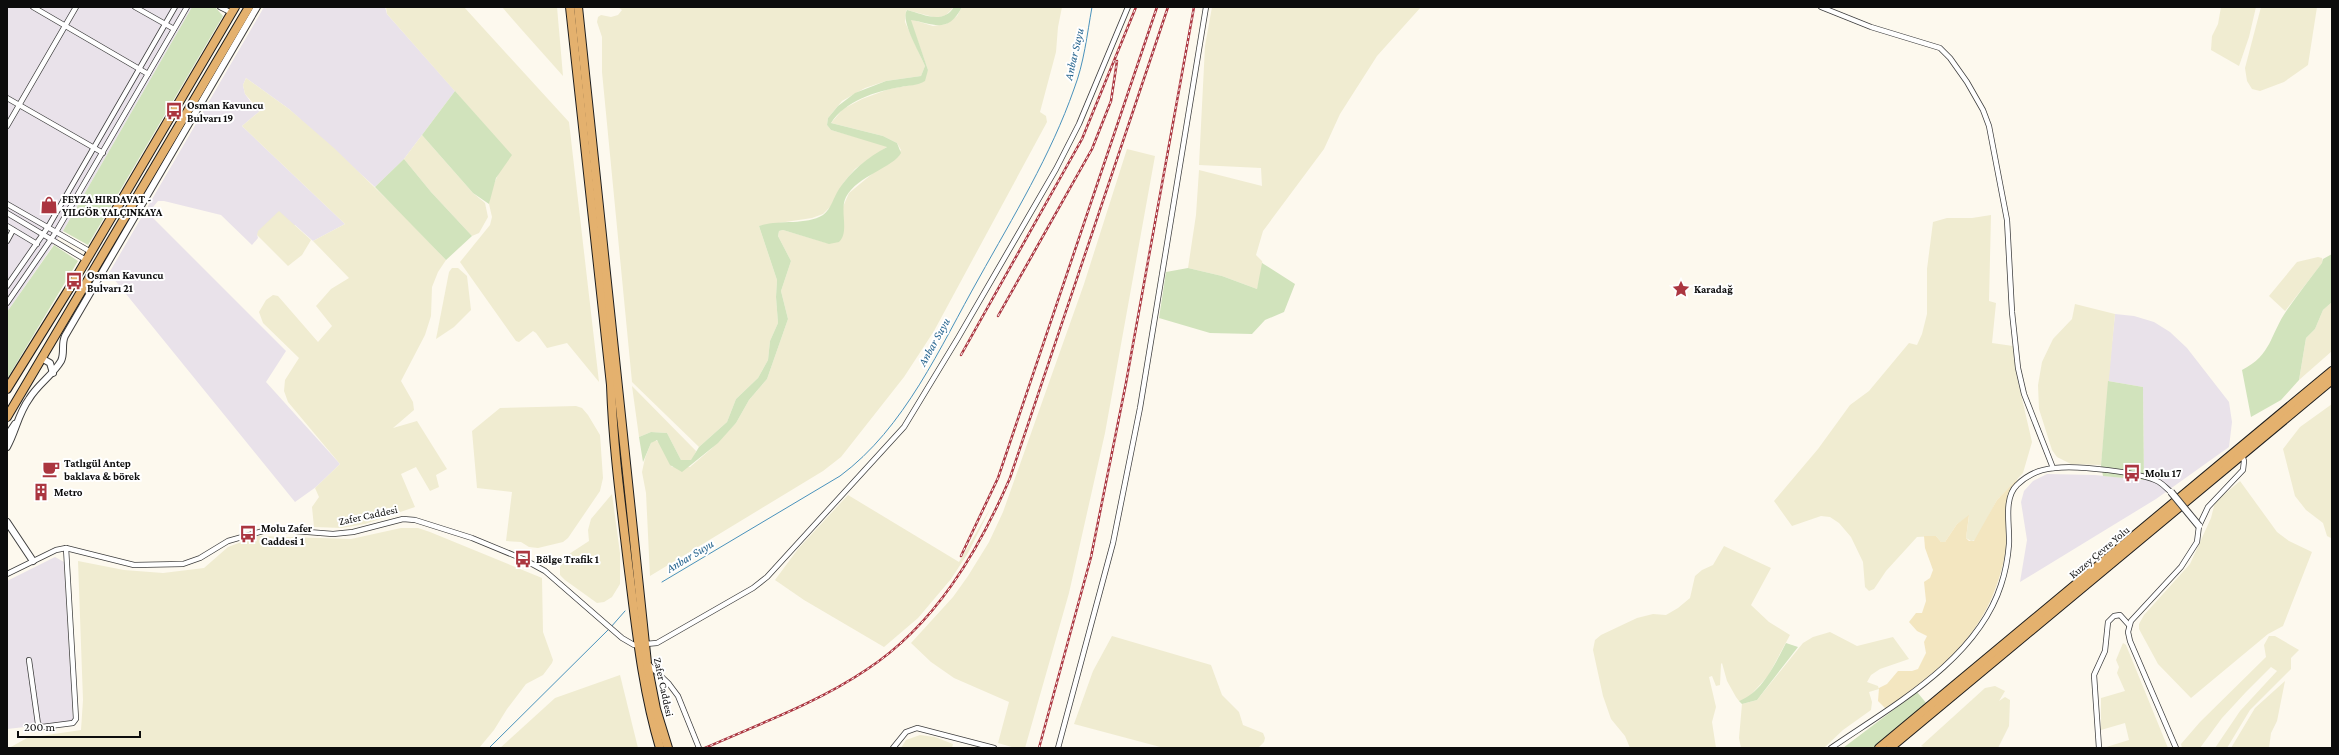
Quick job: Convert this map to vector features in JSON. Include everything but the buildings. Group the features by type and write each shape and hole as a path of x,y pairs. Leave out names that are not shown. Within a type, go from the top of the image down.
{"highway":[{"path":"7,416 172,146 249,7"},
{"path":"570,7 611,385 612,421 635,586"},
{"path":"578,7 635,586"},
{"path":"7,389 91,252 234,10"},
{"name":"Kuzey Çevre Yolu","path":"1879,748 2332,371"},
{"name":"Kuzey Çevre Yolu","path":"1890,748 2332,380"},
{"name":"Zafer Caddesi","path":"635,586 642,646 644,682 660,748"},
{"name":"Zafer Caddesi","path":"642,646 656,709 668,748"}],"street":[{"path":"33,7 148,74"},
{"path":"7,126 76,7"},
{"path":"135,7 174,29"},
{"path":"7,286 44,234 175,7"},
{"path":"7,303 56,232 187,7"},
{"path":"220,7 234,10"},
{"path":"7,436 31,396 53,373 60,361 65,336 172,146 257,7"},
{"path":"642,646 657,643 748,591 766,576 904,427 958,338 1056,169 1079,124 1128,7"},
{"path":"1058,748 1112,543 1137,423 1206,7"},
{"path":"1822,7 1871,27 1940,48 1946,52 1967,82 1983,110 1989,126 2007,220 2012,306 2018,368 2024,394 2053,468"},
{"path":"7,98 103,153"},
{"path":"7,204 91,252"},
{"path":"7,213 86,260"},
{"path":"7,226 37,244"},
{"path":"7,241 13,230"},
{"path":"43,359 50,364 53,373"},
{"path":"50,364 60,361"},
{"path":"7,447 14,434 19,416"},
{"path":"2176,748 2130,641 2129,625 2135,615 2181,567 2197,542 2199,526 2212,502 2241,473 2244,464 2242,455"},
{"path":"1831,748 1913,691 1961,650 1985,620 2001,585 2009,544 2009,503 2016,486 2034,473 2053,468 2132,473 2160,482 2171,492 2199,526"},
{"name":"Zafer Caddesi","path":"66,548 134,565 183,564 200,558 228,541 270,529 304,533 333,534 353,532 403,519 415,520 472,538 523,559 545,571 614,630 634,645 642,646"},
{"path":"7,522 33,561"},
{"path":"7,574 56,550 66,548 76,719 73,723 42,727 39,726 29,660"},
{"path":"2099,748 2094,675 2105,650 2107,626 2110,620 2114,616 2120,615 2129,625"},
{"path":"647,663 669,684 678,696 699,748"},
{"path":"893,748 906,732 917,728 994,748"}],"shaded area":[{"path":"7,7 192,7 63,231 7,312"},
{"path":"264,7 385,7 387,14 455,91 404,159 375,187 289,109 246,78 243,85 245,94 253,105 260,111 242,126 345,224 313,241 295,225 257,234 258,238 252,245 221,215 164,201 158,201 153,207 151,216 286,351 266,382 340,464 316,487 295,502 109,273"},
{"path":"386,7 464,7 569,122 599,382 567,343 547,348 533,331 519,342 516,341 460,262 490,225 492,217 489,204 491,191 499,172 511,155 387,14"},
{"path":"502,7 557,7 563,76 522,30"},
{"path":"618,7 954,7 946,15 937,18 906,11 905,22 925,66 921,76 886,81 865,88 842,101 828,118 827,125 831,130 888,146 855,169 844,182 831,206 823,214 812,218 759,226 777,280 776,297 778,323 770,341 768,360 758,378 736,399 727,422 699,447 632,382 602,72 602,37 597,22 598,17 601,15 611,17 618,15 622,10"},
{"path":"962,7 1062,7 1058,27 1056,52 1040,112 1046,116 1047,122 934,331 904,377 841,457 823,471 650,576 646,493 642,472 645,458 651,443 655,440 659,442 672,467 690,467 711,449 736,423 749,400 767,379 788,319 781,291 791,261 778,236 779,231 783,230 827,243 849,193 901,150 897,143 883,136 831,123 843,109 862,99 889,89 921,83 928,70 910,19 933,26 946,24 957,16"},
{"path":"1212,7 1421,7 1377,56 1340,114 1324,149 1263,231 1256,255 1262,261 1263,267 1257,289 1222,276 1188,268 1196,215 1199,170 1262,186 1261,168 1199,165 1205,46"},
{"path":"2221,7 2256,7 2249,37 2239,66 2211,50 2212,36 2218,24"},
{"path":"2261,7 2317,7 2308,65 2284,82 2260,91 2252,89 2247,81 2245,68"},
{"path":"246,78 289,109 334,148 402,214 446,260 438,272 432,287 431,316 425,335 401,381 413,402 414,410 393,428 417,421 447,469 436,475 439,487 430,491 416,467 401,474 415,507 365,524 342,528 314,527 312,507 319,497 315,488 340,464 288,402 284,391 285,380 299,358 263,323 259,312 266,300 273,295 278,296 318,342 332,326 316,306 331,289 349,278 313,241 345,224 242,126 260,111 245,94 243,85"},
{"path":"422,135 473,193 485,203 488,217 479,233 472,236 431,192 404,159"},
{"path":"1127,149 1155,156 1105,433 1069,593 1025,748 1015,748 998,743 1009,702 954,678 931,662 911,643 953,597 968,576 989,542 1003,512 1084,284"},
{"path":"279,211 311,240 302,255 288,266 257,235 258,231"},
{"path":"1991,215 1989,301 1996,303 1992,343 2013,346 2016,373 2032,442 2023,473 1997,500 1976,540 1971,541 1966,538 1969,516 1957,524 1945,542 1941,542 1936,536 1917,537 1886,571 1874,589 1869,591 1865,587 1863,562 1851,537 1839,523 1830,517 1821,516 1792,526 1774,501 1818,449 1850,405 1869,391 1909,343 1917,345 1922,334 1927,314 1927,269 1933,222 1947,218 1972,218"},
{"path":"2318,257 2322,258 2323,262 2285,311 2269,296 2297,262"},
{"path":"452,268 458,268 467,276 471,310 454,327 436,339 449,272"},
{"path":"2332,302 2332,351 2299,380 2306,338 2315,329 2323,310"},
{"path":"2075,304 2115,314 2101,465 2071,464 2057,457 2052,450 2039,409 2038,385 2042,362 2053,339 2072,319"},
{"path":"2115,314 2134,316 2154,322 2170,332 2187,348 2229,402 2232,422 2229,447 2156,499 2020,582 2027,540 2021,502 2024,491 2033,481 2047,474 2095,475 2144,480 2143,387 2108,381"},
{"path":"632,386 696,451 693,459 687,462 681,460 667,433 651,432 639,437"},
{"path":"2332,404 2331,538 2327,536 2323,523 2306,510 2295,496 2283,449 2300,427"},
{"path":"576,406 582,408 588,415 600,435 603,478 600,491 568,538 563,542 538,548 529,547 521,542 506,541 512,492 477,488 472,431 500,408"},
{"path":"2240,481 2277,532 2289,541 2312,552 2283,626 2268,634 2191,698 2158,664 2139,629 2139,624 2144,615 2190,564 2211,518 2215,502"},
{"path":"612,494 620,553 620,584 612,597 604,602 597,603 565,580 560,575 560,567 566,556 589,541 588,530 591,519"},
{"path":"848,495 959,562 991,507 968,553 951,579 918,618 884,647 804,600 775,580 798,549"},
{"path":"401,528 418,528 430,532 542,578 543,632 553,660 552,663 543,675 526,684 507,709 494,730 479,748 9,748 27,738 81,730 83,700 78,561 124,570 163,573 204,568 228,547 257,536 351,539"},
{"path":"1724,546 1771,568 1751,605 1769,622 1790,635 1768,676 1747,699 1739,701 1736,697 1727,681 1722,663 1720,685 1716,686 1712,676 1709,677 1716,707 1712,722 1716,748 1630,748 1625,736 1611,719 1603,696 1593,650 1595,640 1601,635 1637,618 1653,614 1666,615 1678,608 1690,598 1695,576 1702,570 1713,565"},
{"path":"55,557 64,562 73,719 70,722 7,729 7,581"},
{"path":"1830,632 1857,646 1893,637 1909,659 1880,669 1871,675 1867,682 1878,686 1879,689 1869,692 1872,702 1871,710 1843,730 1824,748 1741,748 1739,738 1742,704 1757,700 1803,643 1813,637"},
{"path":"1112,636 1211,665 1222,695 1239,712 1243,725 1263,733 1265,738 1264,742 1258,748 1164,748 1074,724 1093,671"},
{"path":"2269,636 2275,636 2299,650 2291,658 2291,669 2250,710 2227,748 2215,748 2240,711 2277,671 2271,667 2222,718 2200,748 2182,748 2181,744 2200,722 2266,657 2264,645"},
{"path":"2123,643 2126,645 2168,748 2103,748 2129,740 2125,723 2101,730 2101,698 2125,691 2117,673 2119,667 2116,660"},
{"path":"620,675 638,748 500,748 555,698"},
{"path":"2285,681 2277,721 2271,733 2269,748 2231,748 2255,708"},
{"path":"1995,686 2005,691 1999,701 2005,697 2010,700 2009,726 1998,748 1926,748 1921,746 1985,688"},
{"path":"920,735 935,737 953,744 952,748 901,748 906,740"}],"green space":[{"path":"192,7 215,7 223,16 88,245 63,231"},
{"path":"954,7 962,7 957,15 946,24 934,25 911,20 928,70 925,81 916,85 881,91 862,98 844,109 831,123 883,136 897,143 901,153 891,163 858,183 846,197 844,202 844,233 839,242 829,244 783,230 779,231 778,236 791,261 781,291 788,319 767,379 749,400 736,423 718,443 682,472 670,465 657,440 651,443 643,462 639,437 651,432 667,433 681,460 691,460 699,447 727,422 736,399 758,378 768,360 770,341 778,323 776,297 777,280 759,226 808,220 823,215 839,189 854,170 873,155 887,147 831,130 827,125 828,118 838,106 855,93 886,81 921,76 925,66 908,29 906,22 907,10 926,16 939,17 944,16"},
{"path":"455,91 512,155 496,178 489,204 473,193 422,135"},
{"path":"404,159 431,192 472,236 446,260 375,187"},
{"path":"54,245 78,261 7,379 7,312"},
{"path":"2332,254 2332,302 2323,310 2315,329 2306,338 2299,380 2281,400 2251,417 2242,370 2252,364 2265,351 2287,310 2322,263 2323,259"},
{"path":"1262,263 1295,284 1284,312 1265,320 1252,334 1210,333 1159,318 1166,272 1188,268 1222,276 1257,289"},
{"path":"2108,381 2143,387 2144,480 2103,476 2101,465"},
{"path":"1786,643 1798,647 1757,700 1742,704 1739,701 1754,692 1767,677"},
{"path":"1917,692 1927,704 1874,748 1843,748"}],"sand":[{"path":"2018,478 2014,486 2010,504 2006,550 1999,578 1990,602 1978,623 1948,660 1886,709 1878,701 1879,688 1887,684 1898,671 1912,671 1918,669 1926,653 1924,642 1927,636 1917,631 1909,622 1916,613 1922,613 1926,601 1924,582 1930,578 1933,570 1925,548 1924,536 1936,536 1941,542 1945,542 1957,524 1969,515 1966,538 1969,541 1974,541 1997,500"}],"waterway":[{"name":"Anbar Suyu","path":"662,582 840,476 863,457 884,435 919,385 935,358 1043,162 1065,114 1074,89 1085,49 1092,7"},
{"path":"611,627 625,611"},
{"path":"489,748 609,629"}],"railway":[{"path":"961,355 1082,139 1136,7"},
{"path":"961,556 998,478 1157,7"},
{"path":"705,748 808,703 866,670 891,652 913,631 952,585 969,559 984,533 1010,478 1168,7"},
{"path":"1039,748 1091,557 1126,383 1194,7"},
{"path":"998,316 1092,149 1111,101 1117,61"}],"place":[{"name":"Osman Kavuncu Bulvarı 19","path":"174,111"},
{"name":"FEYZA HIRDAVAT - YILGÖR YALÇINKAYA","path":"49,205"},
{"name":"Osman Kavuncu Bulvarı 21","path":"74,281"},
{"name":"Karadağ","path":"1681,289"},
{"name":"Tatlıgül Antep baklava & börek","path":"51,469"},
{"name":"Molu 17","path":"2132,473"},
{"name":"Metro","path":"41,492"},
{"name":"Molu Zafer Caddesi 1","path":"248,534"},
{"name":"Bölge Trafik 1","path":"523,559"}]}
